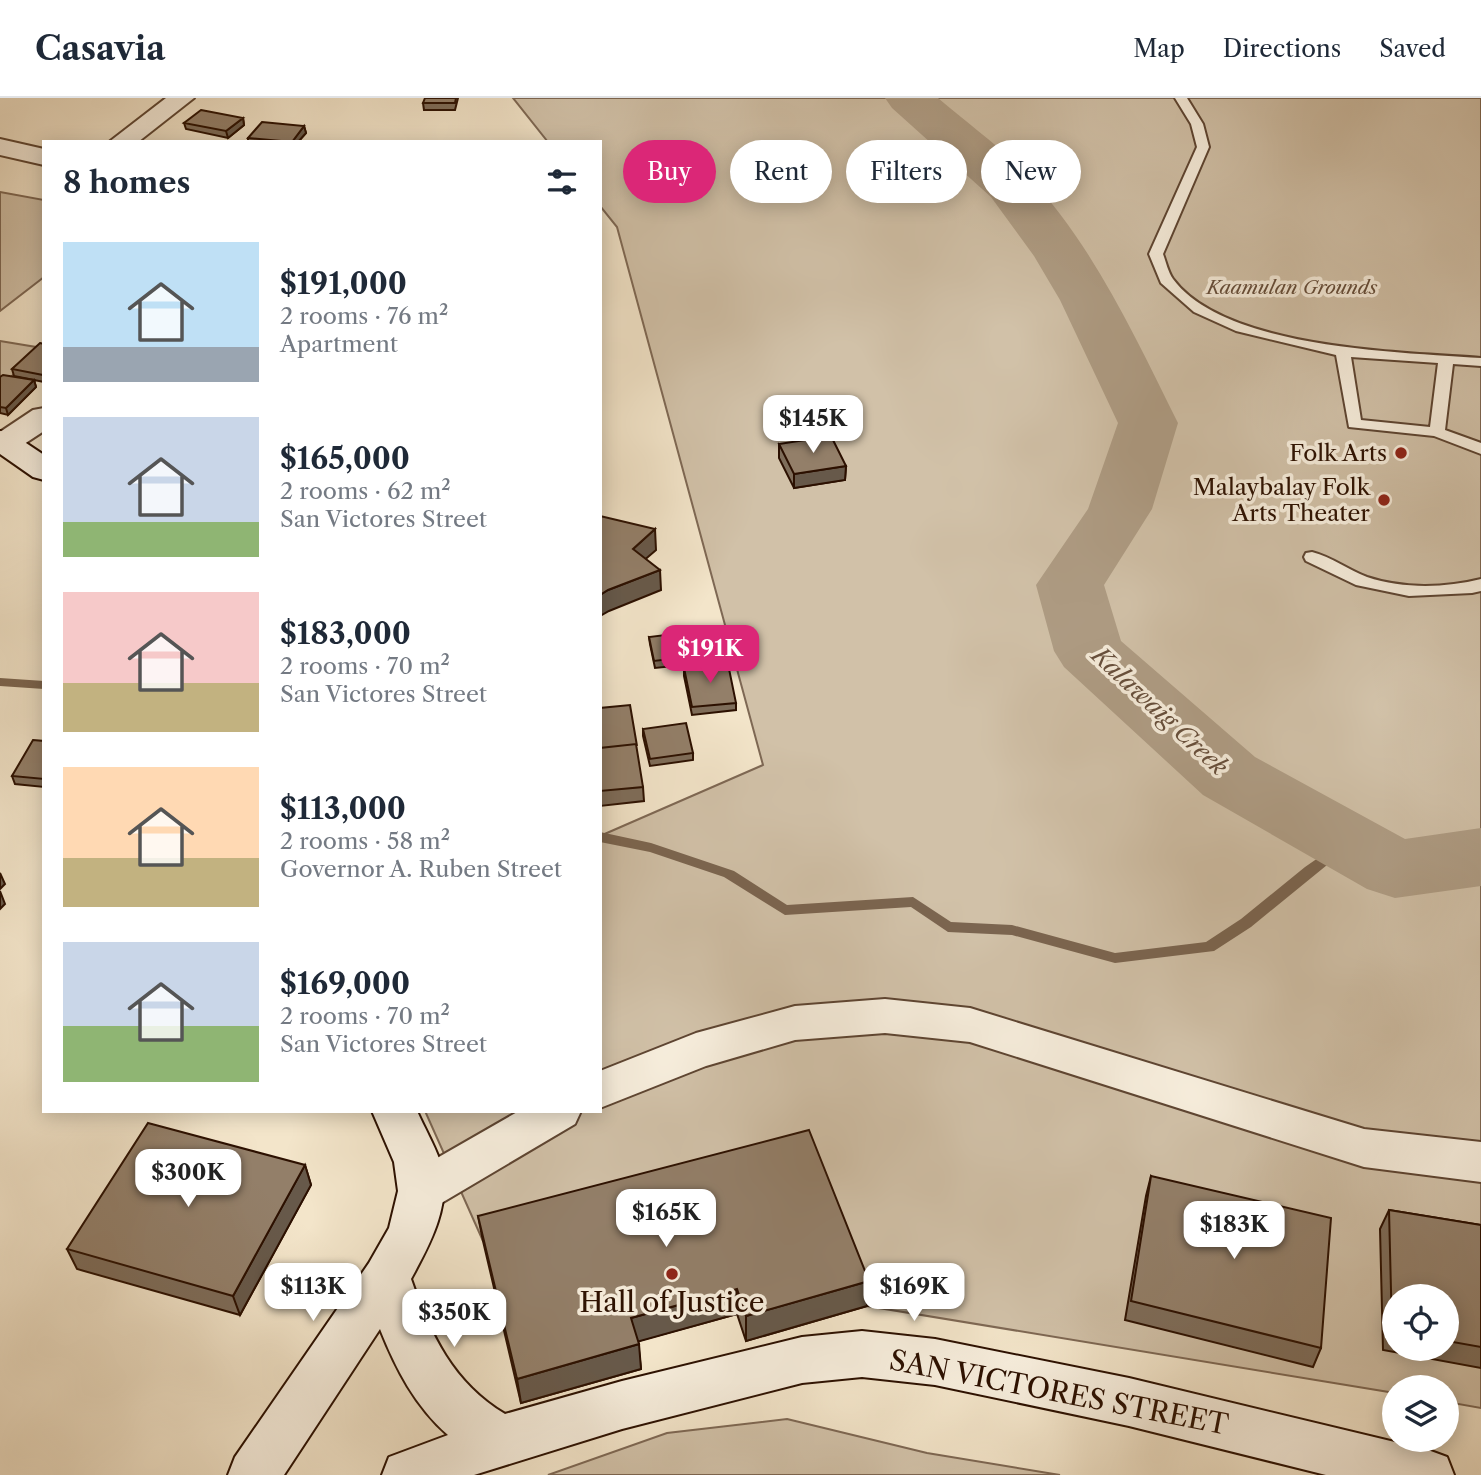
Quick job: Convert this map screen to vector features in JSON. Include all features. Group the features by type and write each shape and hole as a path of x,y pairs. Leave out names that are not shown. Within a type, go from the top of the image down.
{"main road":[{"path":"124,140 182,98"},
{"path":"0,147 42,157"},
{"path":"42,418 2,441 42,469"},
{"path":"602,1089 696,1051 796,1023 886,1016 970,1025 1364,1149 1481,1162"},
{"path":"254,1475 386,1278 412,1231 421,1191 417,1162 395,1113"},
{"path":"421,1191 556,1113"},
{"path":"386,1278 417,1359 442,1394 467,1419 501,1440"},
{"name":"SAN VICTORES STREET","path":"408,1475 501,1440 750,1372 802,1360 862,1354 935,1362 1129,1402 1428,1475"}],"lane":[{"path":"1181,98 1197,124 1203,147 1156,254 1166,280 1199,309 1241,328 1343,352 1481,362"},
{"path":"1343,352 1353,424 1437,432 1481,449"},
{"path":"1437,432 1446,361"},
{"path":"1312,557 1362,581 1409,591 1472,588 1481,584"}],"green space":[{"name":"Kaamulan Grounds","path":"513,98 1481,98 1481,1408 1459,1404 1459,1375 1382,1375 1382,1391 867,1306 808,1156 483,1241 426,1113 602,1113 602,835 763,765 617,227 602,208 602,140 546,140"},
{"path":"0,192 42,200 42,279 0,311"},
{"path":"0,341 42,348 0,387"},
{"path":"787,1419 927,1453 1060,1475 548,1475 667,1433"}],"building":[{"path":"425,98 456,98 455,103 423,103"},
{"path":"201,110 243,118 226,131 184,123"},
{"path":"262,122 304,126 294,140 248,138"},
{"path":"40,343 42,344 42,375 12,369"},
{"path":"3,375 34,380 6,408 0,407 0,377"},
{"path":"831,436 846,466 794,474 779,444"},
{"path":"602,516 655,529 633,549 660,570 602,594"},
{"path":"706,630 712,654 654,661 649,637"},
{"path":"728,664 736,703 692,707 684,668"},
{"path":"630,705 637,746 602,748 602,708"},
{"path":"686,723 693,753 650,759 643,729"},
{"path":"33,740 42,741 42,779 12,776"},
{"path":"636,744 643,787 602,791 602,748"},
{"path":"148,1123 305,1165 233,1296 67,1249"},
{"name":"Hall of Justice","path":"809,1130 869,1281 746,1316 737,1289 631,1318 639,1344 517,1379 478,1216"},
{"path":"1151,1176 1331,1218 1321,1348 1131,1301"},
{"path":"1389,1210 1481,1225 1481,1347 1459,1343 1459,1284 1391,1284"}],"waterway":[{"name":"Kalawaig Creek","path":"909,98 1009,186 1059,252 1088,300 1148,423 1120,509 1070,585 1089,651 1229,776 1395,869 1481,857"},
{"path":"0,682 42,685"},
{"path":"602,837 651,848 729,874 785,910 913,902 948,927 1012,930 1115,958 1209,947 1246,923 1310,870 1348,843"}],"place":[{"name":"Folk Arts","path":"1401,453"},
{"name":"Malaybalay Folk Arts Theater","path":"1384,500"},
{"name":"Hall of Justice","path":"672,1274"}]}
